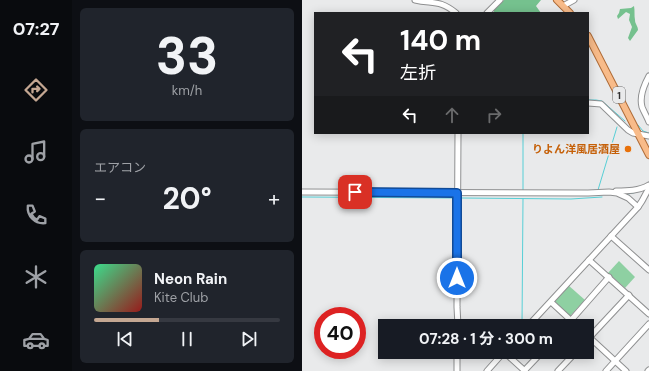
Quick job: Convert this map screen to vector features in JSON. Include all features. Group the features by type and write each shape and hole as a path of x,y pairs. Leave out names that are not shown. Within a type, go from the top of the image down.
{"main road":[{"path":"557,0 569,12"},
{"name":"1","path":"589,38 649,155"}],"street":[{"path":"415,0 440,1 445,3 455,12"},
{"path":"488,12 500,0"},
{"path":"563,6 574,0"},
{"path":"649,76 643,88 642,104 649,122"},
{"path":"589,103 601,104 628,130 640,137 649,151"},
{"path":"458,134 458,319"},
{"path":"640,137 649,135"},
{"path":"302,192 588,193 637,189 649,186"},
{"path":"535,319 638,207 649,186"},
{"path":"609,192 623,195 638,207"},
{"path":"611,236 649,270"},
{"path":"590,260 649,314"},
{"path":"573,319 609,277"},
{"path":"594,332 628,295"},
{"path":"551,302 569,319"},
{"path":"606,371 649,324"},
{"path":"594,343 626,371"},
{"path":"457,359 457,371"},
{"path":"487,371 498,359"},
{"path":"512,359 525,371 536,359"},
{"path":"558,371 569,359"}],"green space":[{"path":"504,0 541,0 536,6 540,12 494,12 494,9"},
{"path":"634,6 635,21 638,30 630,41 628,38 632,27 629,20 630,14 626,12 618,19 617,16 620,9 631,8"},
{"path":"619,261 635,277 625,288 608,273"},
{"path":"568,285 585,300 570,316 553,301"}],"waterway":[{"path":"589,100 602,101 625,121"},
{"path":"638,125 643,131 649,133"},
{"path":"598,190 617,127"},
{"path":"523,134 523,190"},
{"path":"628,194 637,192"},
{"path":"302,197 453,198"},
{"path":"461,198 571,199 602,197"},
{"path":"522,319 523,199"}],"place":[{"name":"りよん洋風居酒屋","path":"628,149"}],"route":[{"path":"355,192 457,193 457,278"}]}
